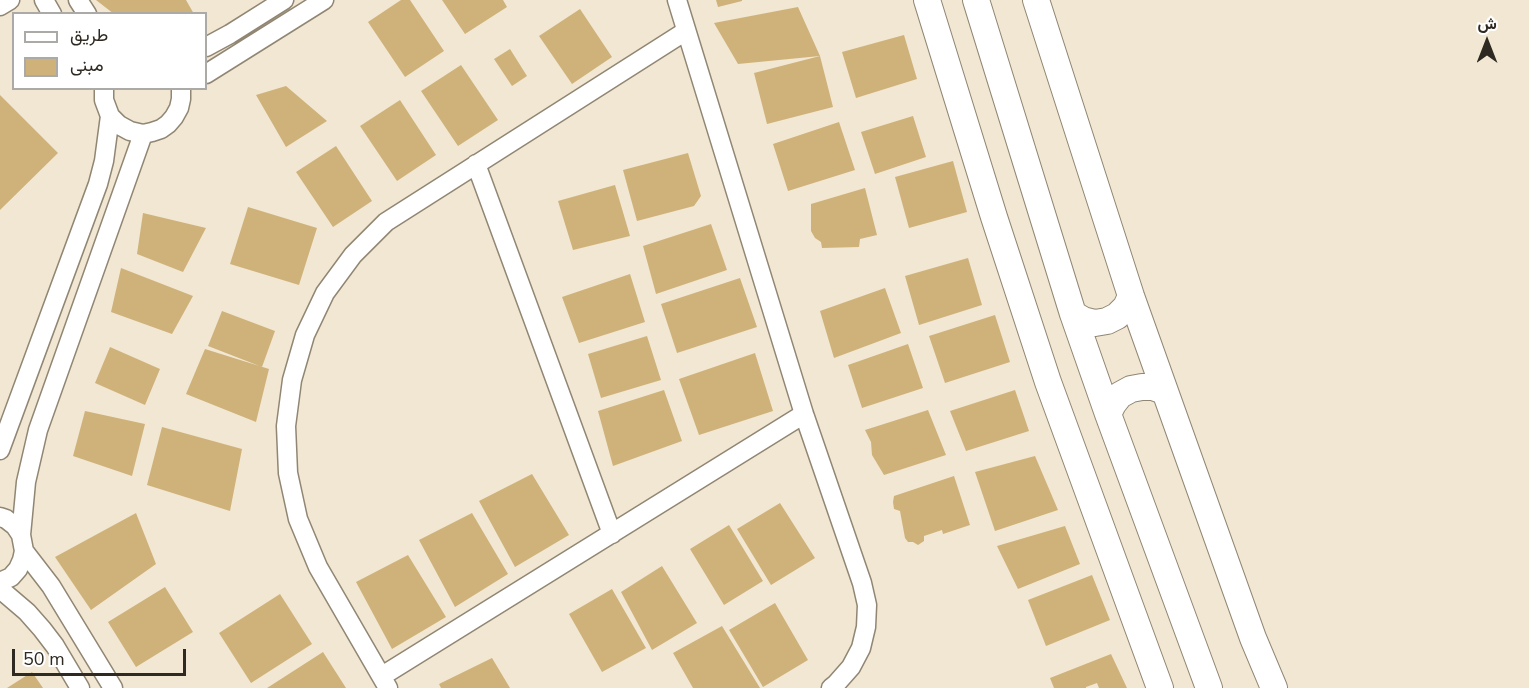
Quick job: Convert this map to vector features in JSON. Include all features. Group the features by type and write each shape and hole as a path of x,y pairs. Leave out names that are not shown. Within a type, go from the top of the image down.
{"main road":[{"path":"927,0 1048,382 1160,688"},
{"path":"976,0 1073,314 1209,688"},
{"path":"1036,0 1131,296 1253,638 1274,688"},
{"path":"1073,314 1095,323 1107,321 1118,316 1126,307 1131,296"},
{"path":"1108,414 1120,395 1131,389 1153,387 1164,391"}],"street":[{"path":"0,6 10,0"},
{"path":"207,45 251,22 284,0"},
{"path":"207,73 324,0"},
{"path":"677,0 804,414 862,583 867,605 866,627 861,648 851,667 831,688"},
{"path":"686,31 386,222 353,255 326,293 305,335 292,380 286,426 288,473 298,519 318,567 385,682 612,534 804,414"},
{"path":"104,98 119,125 142,134 161,129 174,117 179,108 181,90"},
{"path":"0,450 104,161 104,98"},
{"path":"0,582 11,577 22,561 26,482 38,430 142,134"},
{"path":"476,164 612,534"},
{"path":"0,517 15,526 23,543 113,688"},
{"path":"0,589 27,612 42,629 80,688"}],"building":[{"path":"96,0 186,0 193,12 111,12"},
{"path":"401,0 410,0 444,51 405,77 368,22"},
{"path":"442,0 503,0 507,7 465,34"},
{"path":"716,0 742,0 742,1 718,7"},
{"path":"798,7 820,56 738,64 714,23"},
{"path":"580,9 612,57 572,84 539,36"},
{"path":"904,35 917,79 856,98 842,52"},
{"path":"510,49 527,76 512,86 494,59"},
{"path":"820,56 833,107 767,124 754,73"},
{"path":"461,65 498,120 458,146 421,91"},
{"path":"286,86 327,121 286,147 256,95"},
{"path":"0,95 58,153 0,210"},
{"path":"400,100 436,155 397,181 360,126"},
{"path":"913,116 926,157 875,174 861,132"},
{"path":"839,122 855,170 788,191 773,144"},
{"path":"336,146 372,201 333,227 296,172"},
{"path":"688,153 701,196 694,206 637,221 623,170"},
{"path":"953,161 967,212 909,228 895,177"},
{"path":"615,185 630,236 573,250 558,201"},
{"path":"865,188 877,235 860,239 859,247 822,248 821,242 811,231 811,204"},
{"path":"248,207 317,228 299,285 230,264"},
{"path":"143,213 206,228 183,272 137,254"},
{"path":"711,224 727,270 656,294 643,246"},
{"path":"968,258 982,305 919,325 905,276"},
{"path":"121,268 193,296 172,334 111,312"},
{"path":"630,274 645,322 579,343 562,297"},
{"path":"740,278 757,327 677,353 661,304"},
{"path":"885,288 901,333 834,358 820,311"},
{"path":"222,311 275,331 262,367 208,346"},
{"path":"995,315 1010,362 945,383 929,336"},
{"path":"647,336 661,380 601,398 588,354"},
{"path":"908,344 923,388 862,408 848,365"},
{"path":"110,347 160,369 145,405 95,383"},
{"path":"205,349 269,369 256,422 186,394"},
{"path":"755,353 773,411 699,435 679,379"},
{"path":"664,390 682,441 613,466 598,411"},
{"path":"1015,390 1029,431 966,451 950,411"},
{"path":"928,410 946,455 884,475 872,455 871,442 865,430"},
{"path":"85,411 145,424 132,476 73,456"},
{"path":"162,427 242,449 230,511 147,485"},
{"path":"1035,456 1058,510 995,531 975,472"},
{"path":"532,474 569,535 515,567 479,501"},
{"path":"954,476 970,525 943,534 942,530 924,536 924,541 918,545 908,542 905,538 900,511 894,509 894,496"},
{"path":"780,503 815,558 771,585 737,529"},
{"path":"136,513 156,564 91,610 55,557"},
{"path":"472,513 508,574 455,607 419,540"},
{"path":"729,525 763,581 724,605 690,549"},
{"path":"1065,526 1080,564 1018,589 997,546"},
{"path":"408,555 446,617 392,649 356,582"},
{"path":"662,566 697,623 652,650 621,592"},
{"path":"1092,575 1110,620 1046,646 1028,600"},
{"path":"165,587 193,632 136,667 108,622"},
{"path":"612,589 646,648 602,672 569,614"},
{"path":"280,594 312,644 251,683 219,633"},
{"path":"775,603 808,660 763,687 729,630"},
{"path":"722,626 760,688 693,688 673,653"},
{"path":"323,652 346,688 267,688"},
{"path":"1111,654 1127,688 1099,688 1097,683 1086,688 1054,688 1050,678"},
{"path":"492,658 510,688 441,688 439,684"},
{"path":"32,672 43,688 7,688"}]}
